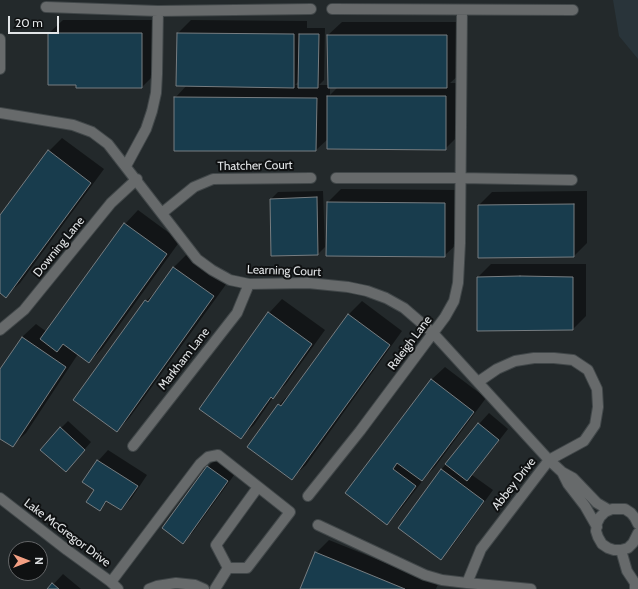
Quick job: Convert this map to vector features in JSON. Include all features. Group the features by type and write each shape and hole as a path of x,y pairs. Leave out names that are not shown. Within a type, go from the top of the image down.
{"street":[{"path":"46,7 158,11 311,9"},
{"path":"332,9 573,10"},
{"name":"Raleigh Lane","path":"308,496 360,431 445,318 454,301 458,283 462,10"},
{"path":"126,166 146,129 156,93 158,11"},
{"path":"0,39 0,69"},
{"name":"Learning Court","path":"0,113 73,125 92,132 108,144 137,179 197,259 212,270 230,280 249,284 308,284 348,287 367,291 386,298 404,308 433,333 549,460 562,472 573,478 597,503 609,510"},
{"name":"Thatcher Court","path":"162,212 194,187 213,179 311,178"},
{"path":"336,178 572,180"},
{"name":"Downing Lane","path":"0,330 24,310 111,203 137,179"},
{"name":"Markham Lane","path":"133,446 238,313 249,284"},
{"name":"Abbey Drive","path":"468,583 481,549 549,460 584,441 595,426 598,407 596,389 588,370 573,360 534,358 515,361 497,369 478,382"},
{"path":"115,585 200,464 208,457 218,455 290,512 247,568 228,568"},
{"name":"Learning Court","path":"562,472 568,484 585,506 596,527 598,538 602,544 614,550 621,550"},
{"path":"228,568 216,545 258,486"},
{"name":"Lake McGregor Drive","path":"0,498 115,585"},
{"path":"596,527 600,517 609,510 618,508 625,509 631,513 638,524"},
{"path":"318,525 425,575 442,580 532,589"},
{"path":"635,589 635,583 627,571 621,550 628,548 634,543 638,533"},
{"path":"215,589 228,568"},
{"path":"149,589 176,583 195,585 204,589"}],"shaded area":[{"path":"613,0 638,0 638,59 619,36"}],"building":[{"path":"48,33 142,33 142,88 76,88 76,85 48,85"},
{"path":"177,33 294,34 294,88 176,86"},
{"path":"299,34 319,34 318,88 298,88"},
{"path":"327,35 447,35 447,88 328,88"},
{"path":"327,96 446,96 446,150 327,149"},
{"path":"174,97 317,98 316,151 174,151"},
{"path":"48,150 91,183 6,298 0,293 0,215"},
{"path":"317,197 318,255 271,256 270,199"},
{"path":"327,202 445,203 445,257 326,256"},
{"path":"574,204 574,257 478,258 478,205"},
{"path":"124,223 167,254 89,363 63,344 57,352 40,339"},
{"path":"173,267 214,296 117,432 73,400 145,300 148,302"},
{"path":"477,277 573,277 573,330 477,331"},
{"path":"268,312 312,344 273,399 271,397 241,439 199,409"},
{"path":"348,314 390,345 292,480 247,447 278,404 281,406"},
{"path":"22,337 66,367 13,447 0,439 0,369"},
{"path":"431,379 474,412 422,481 397,463 393,469 416,486 387,525 345,493"},
{"path":"478,423 499,440 467,481 445,464"},
{"path":"60,427 85,450 66,472 40,450"},
{"path":"97,460 138,486 121,510 106,501 100,511 86,502 94,490 82,482"},
{"path":"207,466 228,481 183,544 162,528"},
{"path":"441,469 484,501 441,560 398,528"},
{"path":"315,552 405,589 300,589"},
{"path":"52,583 59,589 47,589"}]}
